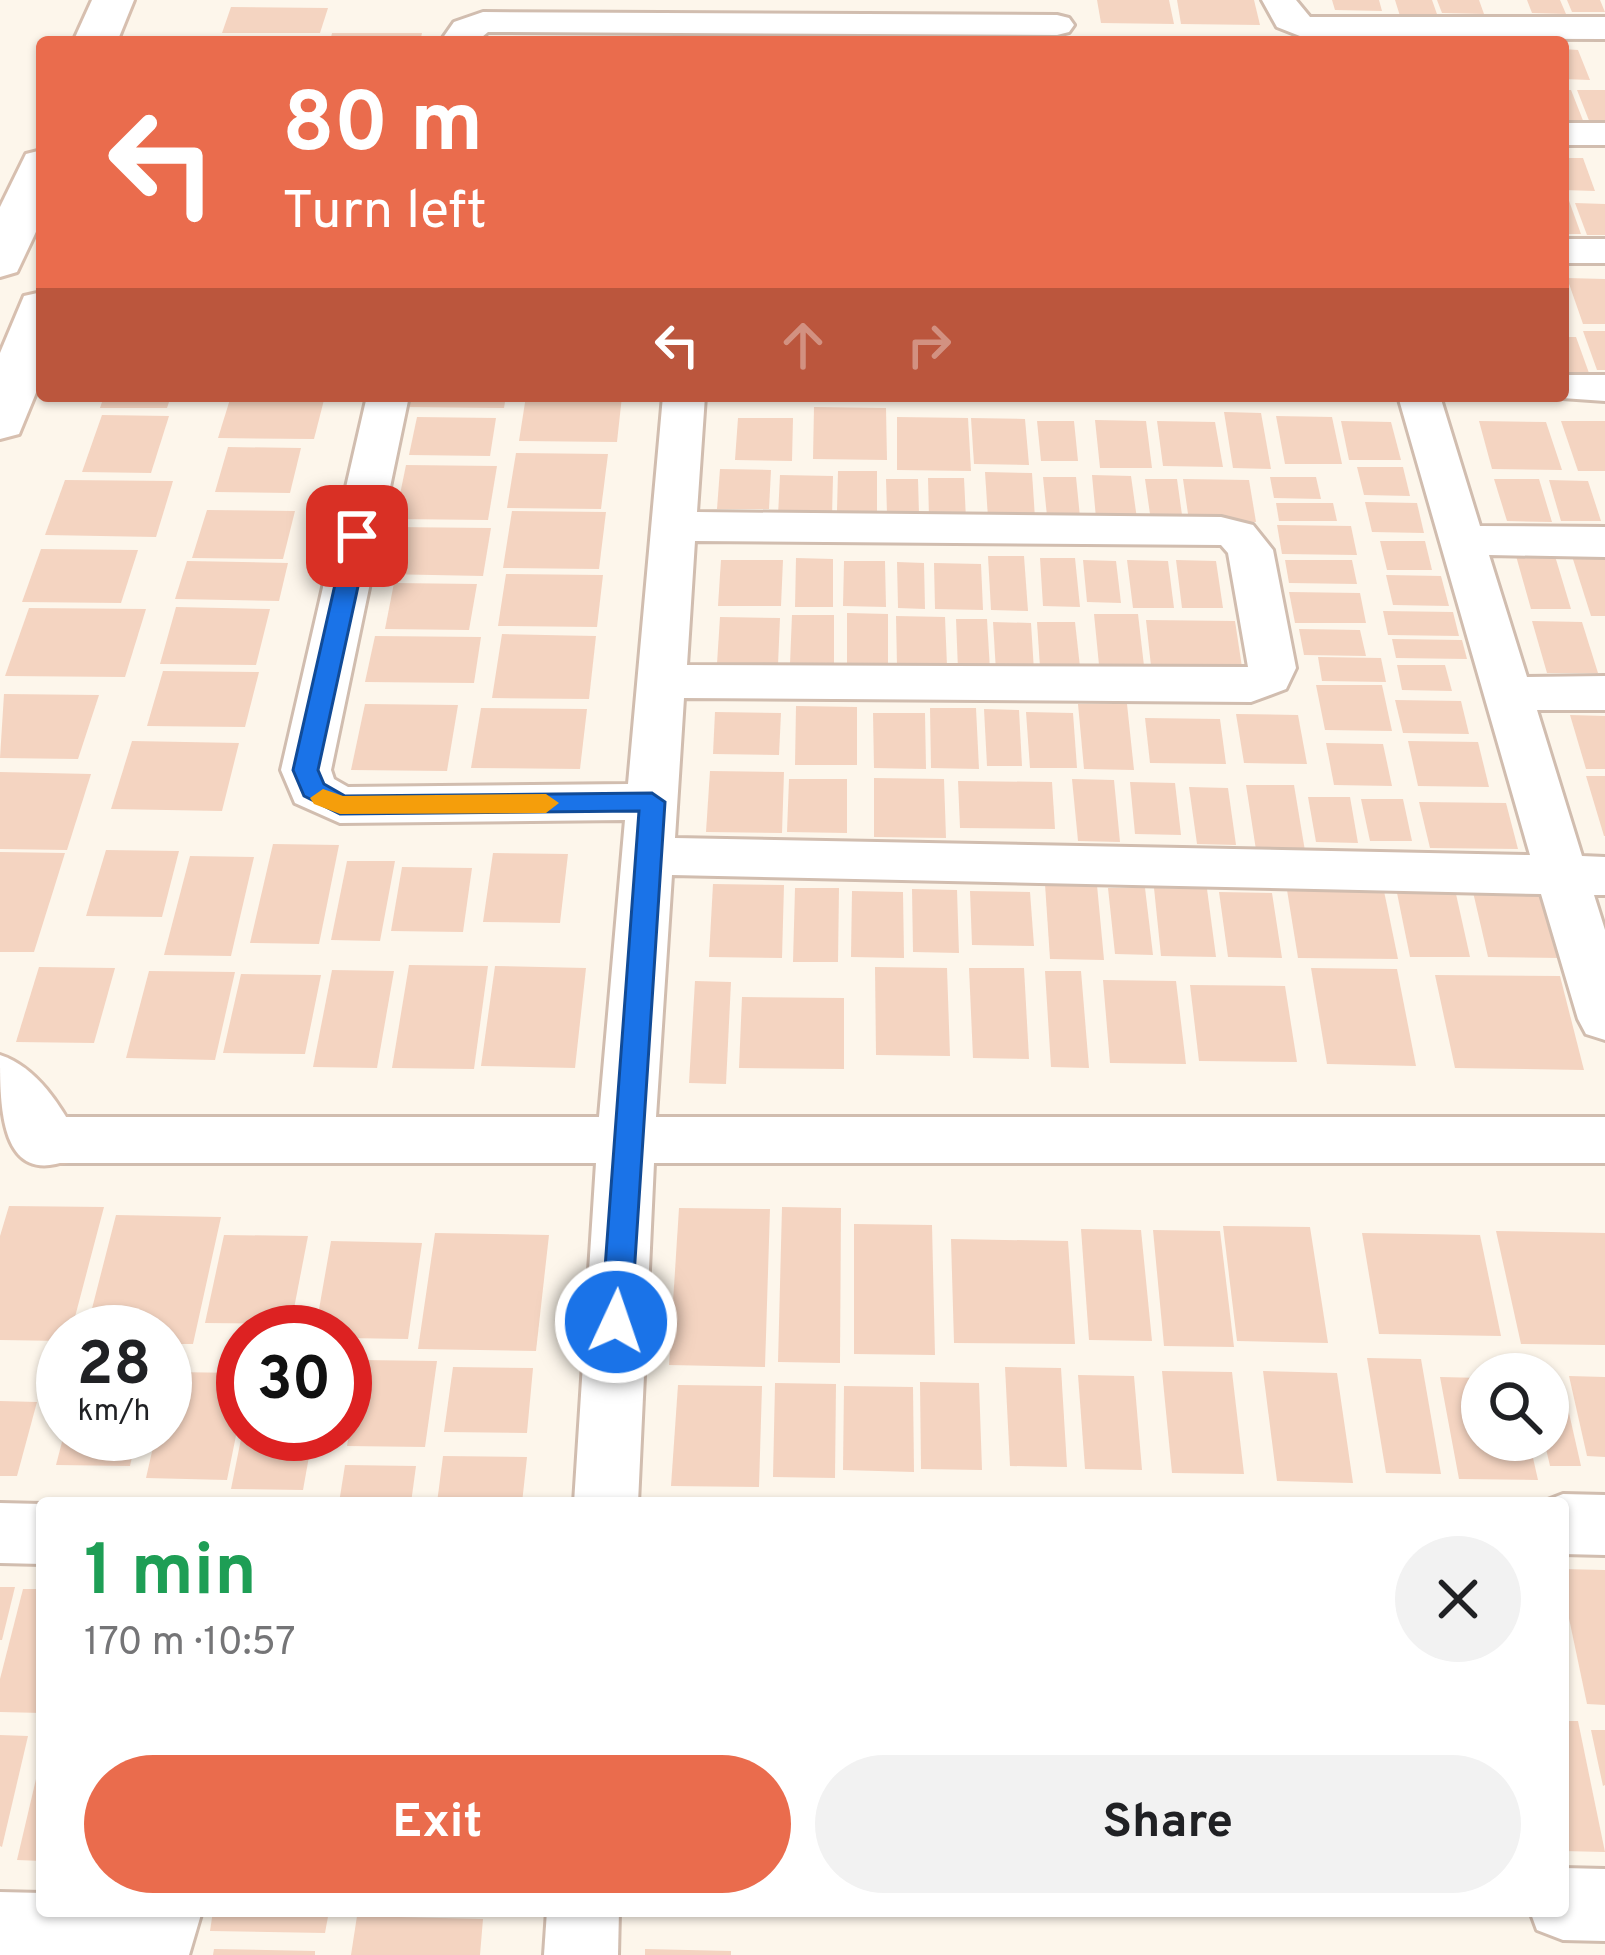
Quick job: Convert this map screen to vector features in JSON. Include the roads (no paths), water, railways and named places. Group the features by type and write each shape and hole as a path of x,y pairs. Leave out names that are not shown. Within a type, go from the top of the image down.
{"street":[{"path":"97,36 112,0"},
{"path":"139,36 152,0"},
{"path":"1279,0 1289,20 1305,26 1605,28"},
{"path":"462,36 483,22 713,34 1056,22"},
{"path":"1569,134 1605,134"},
{"path":"2,252 36,177"},
{"path":"1569,250 1605,251"},
{"path":"0,423 36,324"},
{"path":"1569,388 1605,388"},
{"path":"387,402 306,770 313,790 340,805 652,802"},
{"path":"606,1497 626,1140 684,402"},
{"path":"1421,402 1508,694 1584,876 1605,1019"},
{"path":"662,681 1251,686 1269,677 1272,668 1250,550 1237,535 1221,531 674,526"},
{"path":"1462,540 1605,542"},
{"path":"1508,694 1605,694"},
{"path":"648,856 1584,876"},
{"path":"0,1082 22,1141 1605,1140"},
{"path":"1569,1524 1605,1525"},
{"path":"0,1533 36,1534"},
{"path":"1569,1904 1605,1905"},
{"path":"580,1955 583,1917"},
{"path":"0,1929 163,1932"}]}
